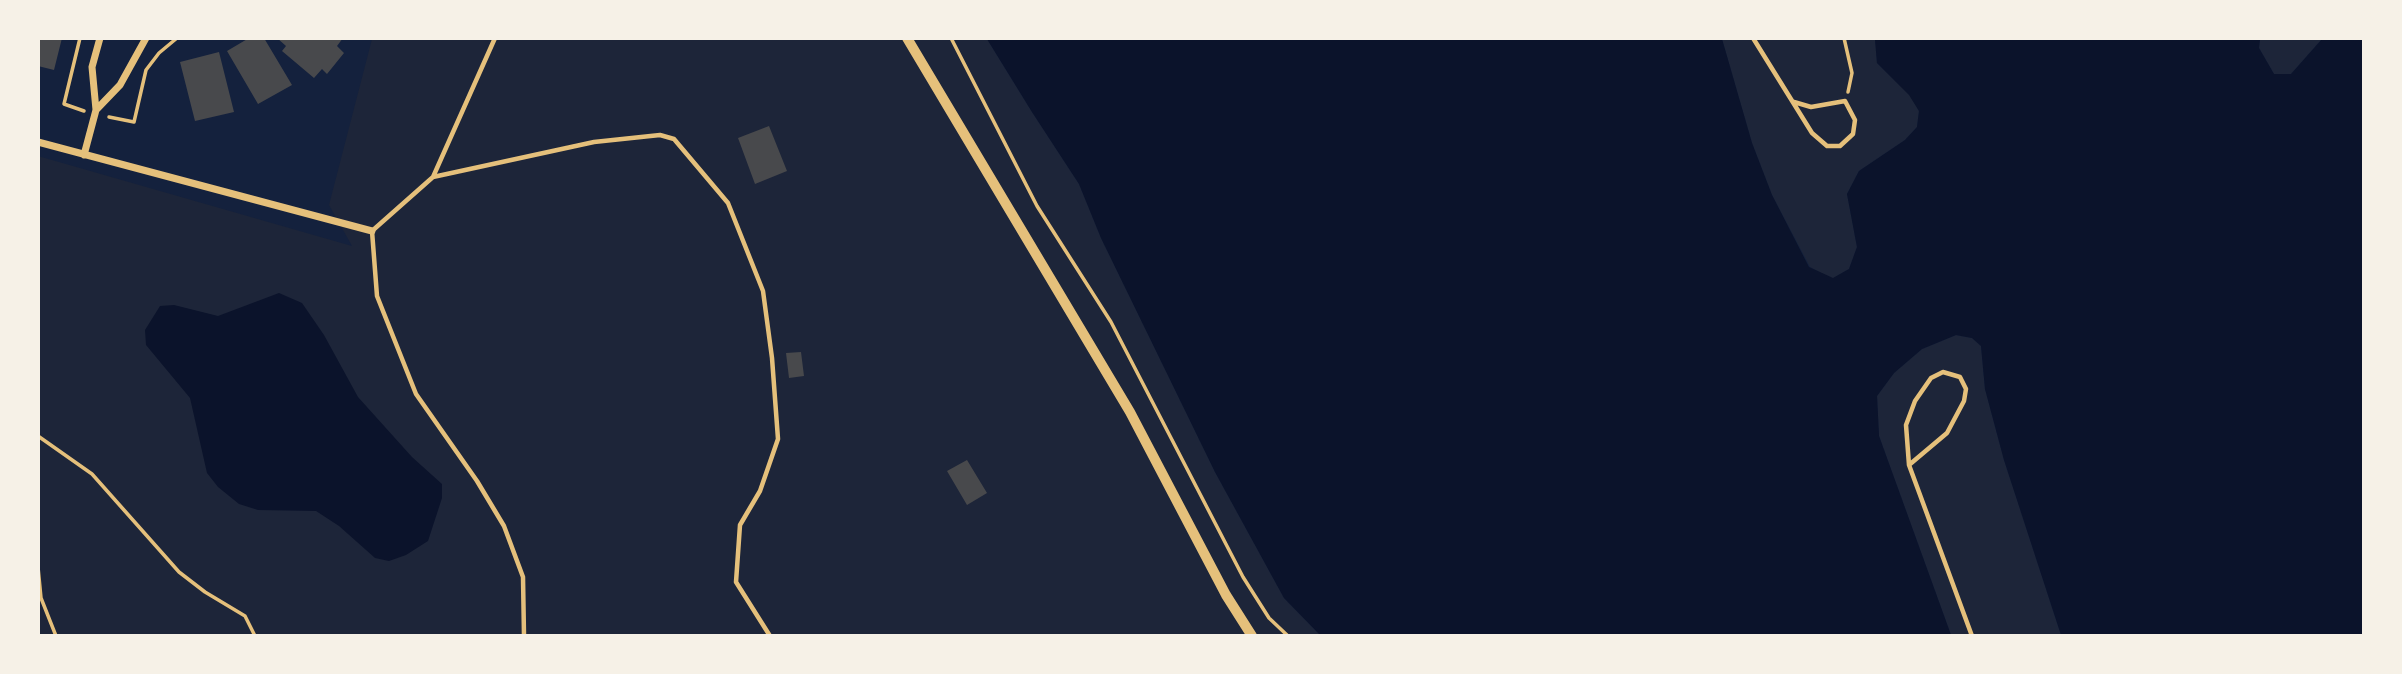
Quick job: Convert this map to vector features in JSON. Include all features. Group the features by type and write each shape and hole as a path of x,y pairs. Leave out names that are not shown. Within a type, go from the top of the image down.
{"street":[{"path":"85,155 95,112 92,67 100,38"},
{"path":"95,112 120,85 146,38"},
{"path":"906,38 1129,412 1226,594 1252,635"},
{"path":"38,142 372,231"}],"lane":[{"path":"495,38 433,177 372,231 377,296 416,394 477,481 509,539 523,577 524,635"},
{"path":"1753,38 1812,133 1827,146 1840,146 1853,134 1855,120 1845,100 1811,107 1794,102"},
{"path":"433,177 594,142 660,135 674,139 728,204 763,291 772,358 778,439 760,491 740,525 736,582 769,635"},
{"path":"1909,465 1947,433 1964,401 1966,389 1960,377 1943,372 1931,378 1915,401 1906,425 1909,465 1972,635"}],"path":[{"path":"80,38 64,104 134,122 146,70 159,53 177,38"},
{"path":"951,38 1037,206 1117,334 1243,577 1269,618 1289,635"},
{"path":"1844,38 1852,73 1845,100"},
{"path":"38,436 92,474 179,572 205,592 245,616 255,635"},
{"path":"38,567 41,598 56,635"}],"shaded area":[{"path":"372,39 987,39 1079,184 1101,238 1215,472 1284,598 1320,635 39,635 38,156 352,246 329,205"},
{"path":"987,39 1722,39 1752,143 1772,195 1809,267 1833,278 1849,269 1857,247 1847,194 1859,171 1905,140 1917,127 1919,111 1909,95 1877,63 1875,39 2260,39 2259,48 2274,74 2291,74 2322,39 2363,39 2363,635 2061,635 2004,460 1985,389 1981,346 1972,338 1956,335 1922,349 1894,373 1877,396 1879,436 1951,635 1320,635 1284,598 1215,472 1101,238 1079,184"},
{"path":"1722,39 1875,39 1877,63 1910,95 1919,111 1917,127 1905,140 1859,171 1847,194 1857,247 1849,269 1832,279 1810,267 1772,195 1752,143"},
{"path":"2260,39 2322,39 2291,74 2274,74 2259,48"},
{"path":"279,293 302,303 324,335 358,397 412,457 442,484 442,498 428,541 406,555 389,561 375,558 339,526 316,511 258,510 239,504 218,487 207,473 190,398 146,345 145,330 160,306 174,305 218,316"},
{"path":"1956,335 1972,338 1981,346 1985,389 2004,460 2061,635 1951,635 1879,436 1877,396 1894,373 1922,349"}],"building":[{"path":"38,38 62,38 54,70 38,66"},
{"path":"249,38 264,38 292,85 258,104 227,51"},
{"path":"277,38 343,38 337,46 344,53 327,74 322,69 314,78 282,51 286,46"},
{"path":"219,52 234,112 195,121 180,62"},
{"path":"769,126 787,171 755,184 738,138"},
{"path":"801,352 804,376 789,378 786,353"},
{"path":"967,460 987,493 967,505 947,471"}]}
